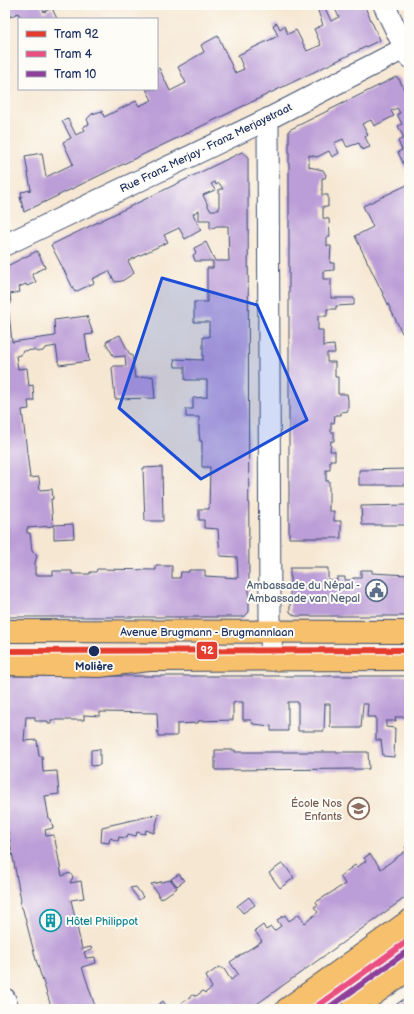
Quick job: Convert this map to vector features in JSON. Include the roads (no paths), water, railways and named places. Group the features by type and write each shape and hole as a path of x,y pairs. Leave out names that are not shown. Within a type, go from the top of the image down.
{"main road":[{"name":"Avenue Brugmann - Brugmannlaan","path":"5,631 271,633 409,632"},
{"path":"5,664 99,666 149,660 409,659"},
{"path":"287,1009 409,921"},
{"path":"353,1009 409,969"}],"street":[{"path":"384,5 408,51"},
{"name":"Rue Franz Merjay - Franz Merjaystraat","path":"5,245 408,51"},
{"path":"268,119 272,660"},
{"path":"5,999 8,1009"}],"tram line":[{"name":"92","path":"5,651 409,650"},
{"name":"4","path":"313,1009 409,940"},
{"name":"10","path":"327,1009 409,950"}],"place":[{"name":"Ambassade du Népal - Ambassade van Nepal","path":"376,591"},
{"name":"Molière","path":"94,651"},
{"name":"École Nos Enfants","path":"358,809"},
{"name":"Hôtel Philippot","path":"51,921"}]}
